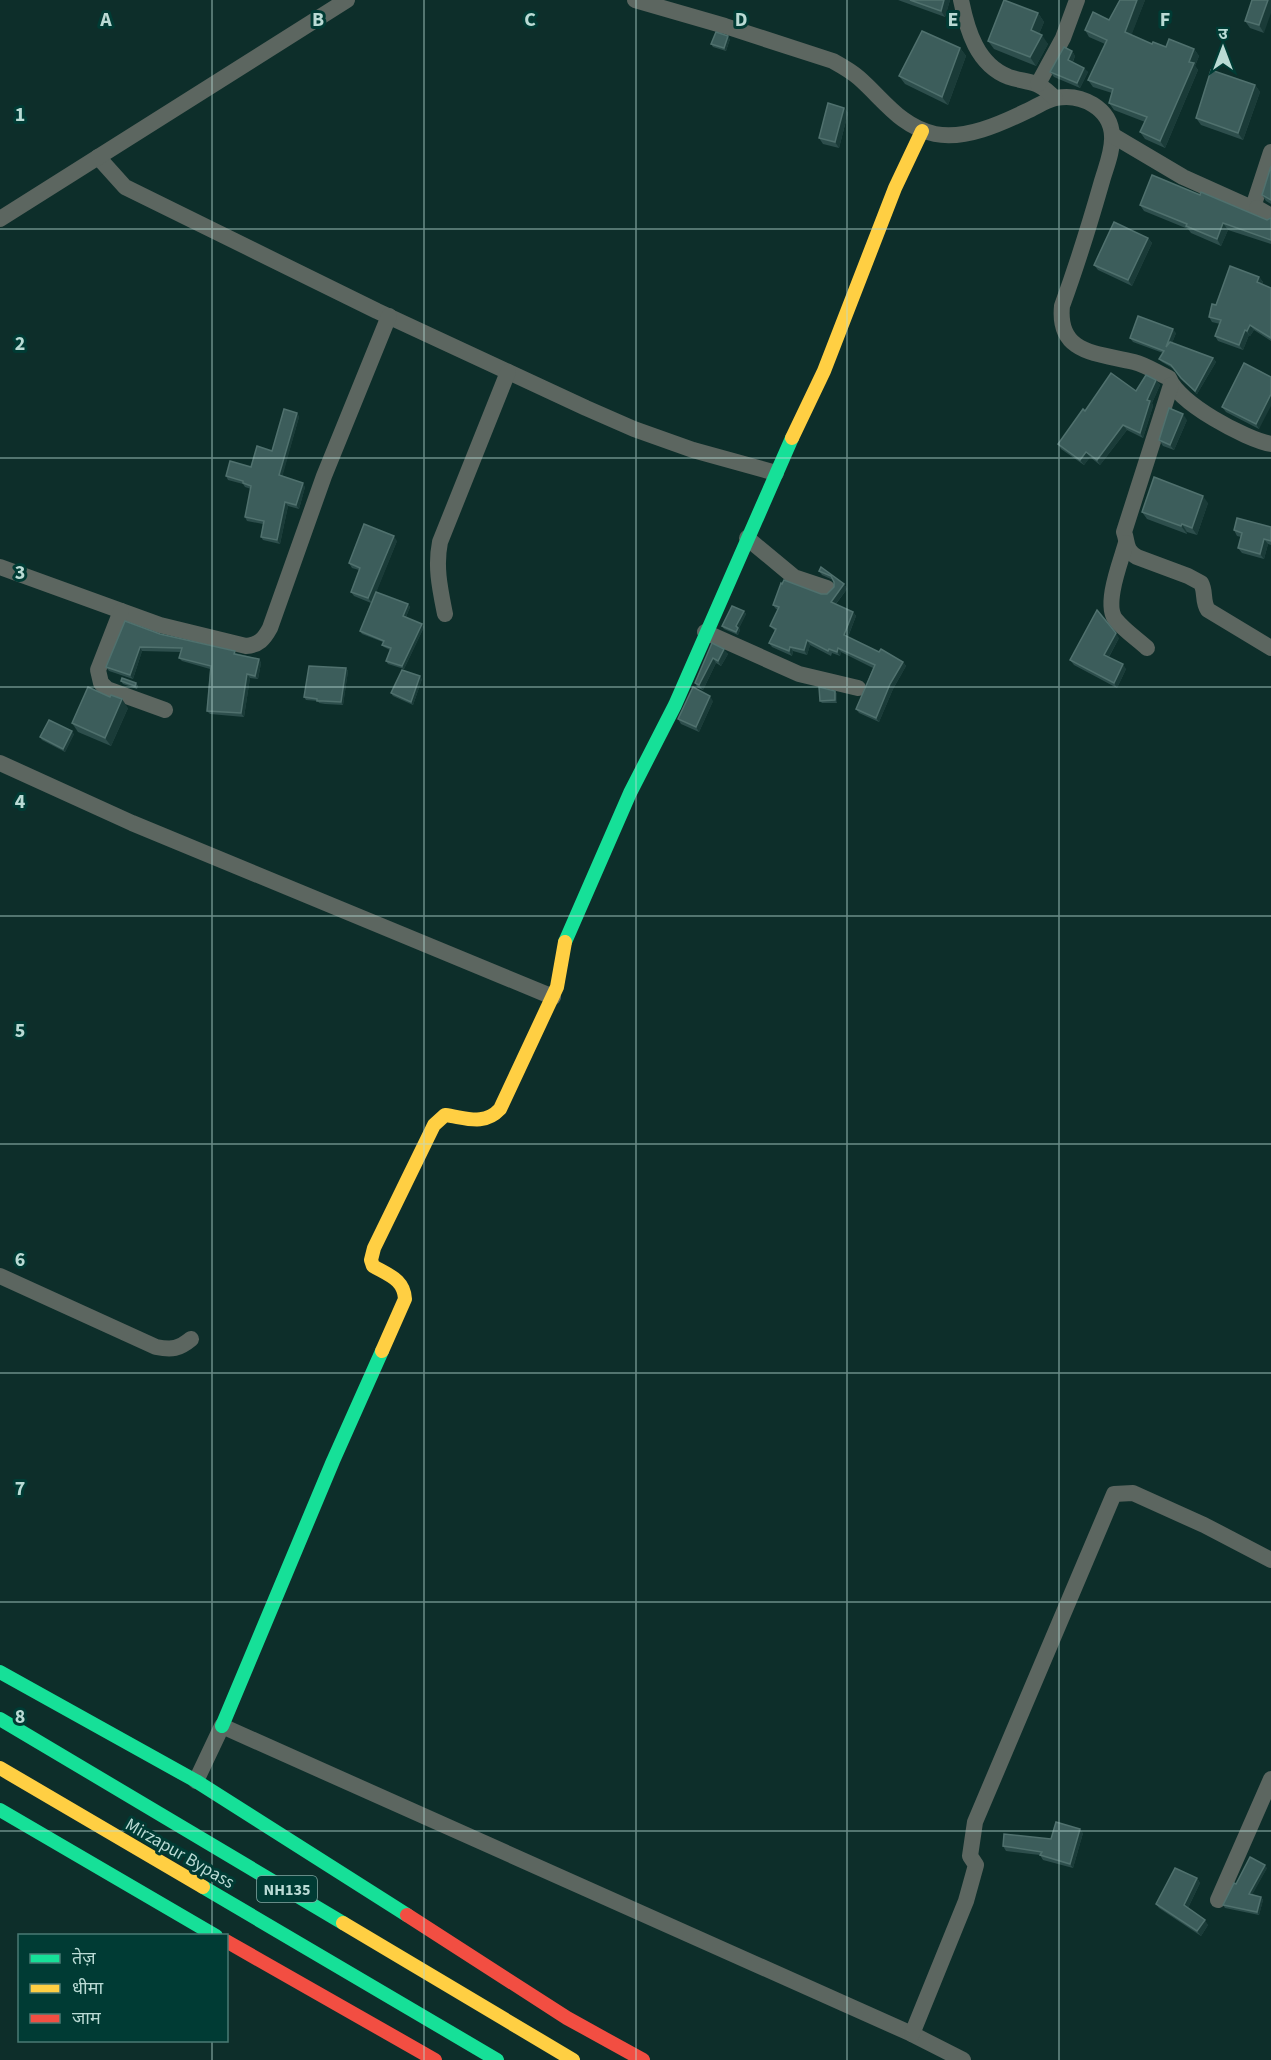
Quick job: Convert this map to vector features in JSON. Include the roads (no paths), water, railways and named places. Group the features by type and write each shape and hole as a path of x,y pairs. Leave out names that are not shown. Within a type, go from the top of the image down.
{"main road":[{"path":"222,1726 333,1461 405,1299 400,1281 373,1266 371,1260 374,1248 434,1125 446,1115 484,1120 496,1114 528,1052 557,987 565,942 630,793 675,705 705,632 824,371 895,188 922,131"},
{"path":"0,1672 196,1781 567,2018 642,2060"},
{"name":"NH135","path":"0,1719 573,2060"},
{"name":"Mirzapur Bypass","path":"0,1768 497,2060"},
{"path":"0,1810 214,1934"},
{"path":"228,1942 435,2060"}],"street":[{"path":"0,219 347,0"},
{"path":"635,0 833,61 861,80 898,116 922,131 939,135 976,130 1006,121 1055,98 1084,99 1094,104 1102,112 1110,125 1112,147 1088,233 1062,306 1062,327 1074,344 1088,352 1137,363 1169,378 1171,385 1124,532 1126,543 1130,553 1137,557 1201,583 1208,610 1271,648"},
{"path":"961,0 971,38 989,64 1005,75 1038,84 1055,98"},
{"path":"1038,84 1063,38 1077,0"},
{"path":"1112,135 1183,177 1247,207 1264,212"},
{"path":"1264,212 1254,204 1271,152"},
{"path":"98,157 125,187 508,372 634,429 693,450 776,473"},
{"path":"0,567 160,625 246,646 254,646 261,642 270,628 320,487 389,316"},
{"path":"445,614 437,574 440,542 508,372"},
{"path":"1171,385 1203,412 1241,434 1271,444"},
{"path":"747,538 794,577 827,588"},
{"path":"1126,543 1110,605 1115,619 1147,648"},
{"path":"121,611 98,670 100,684 107,689 165,710"},
{"path":"705,632 799,674 858,688"},
{"path":"0,763 132,823 552,998"},
{"path":"0,1276 156,1347 180,1348 191,1339"},
{"path":"912,2034 966,1901 976,1865 970,1856 975,1822 1114,1494 1133,1493 1214,1530 1271,1560"},
{"path":"196,1781 222,1726 912,2034 963,2060"},
{"path":"1218,1900 1271,1779"}]}
